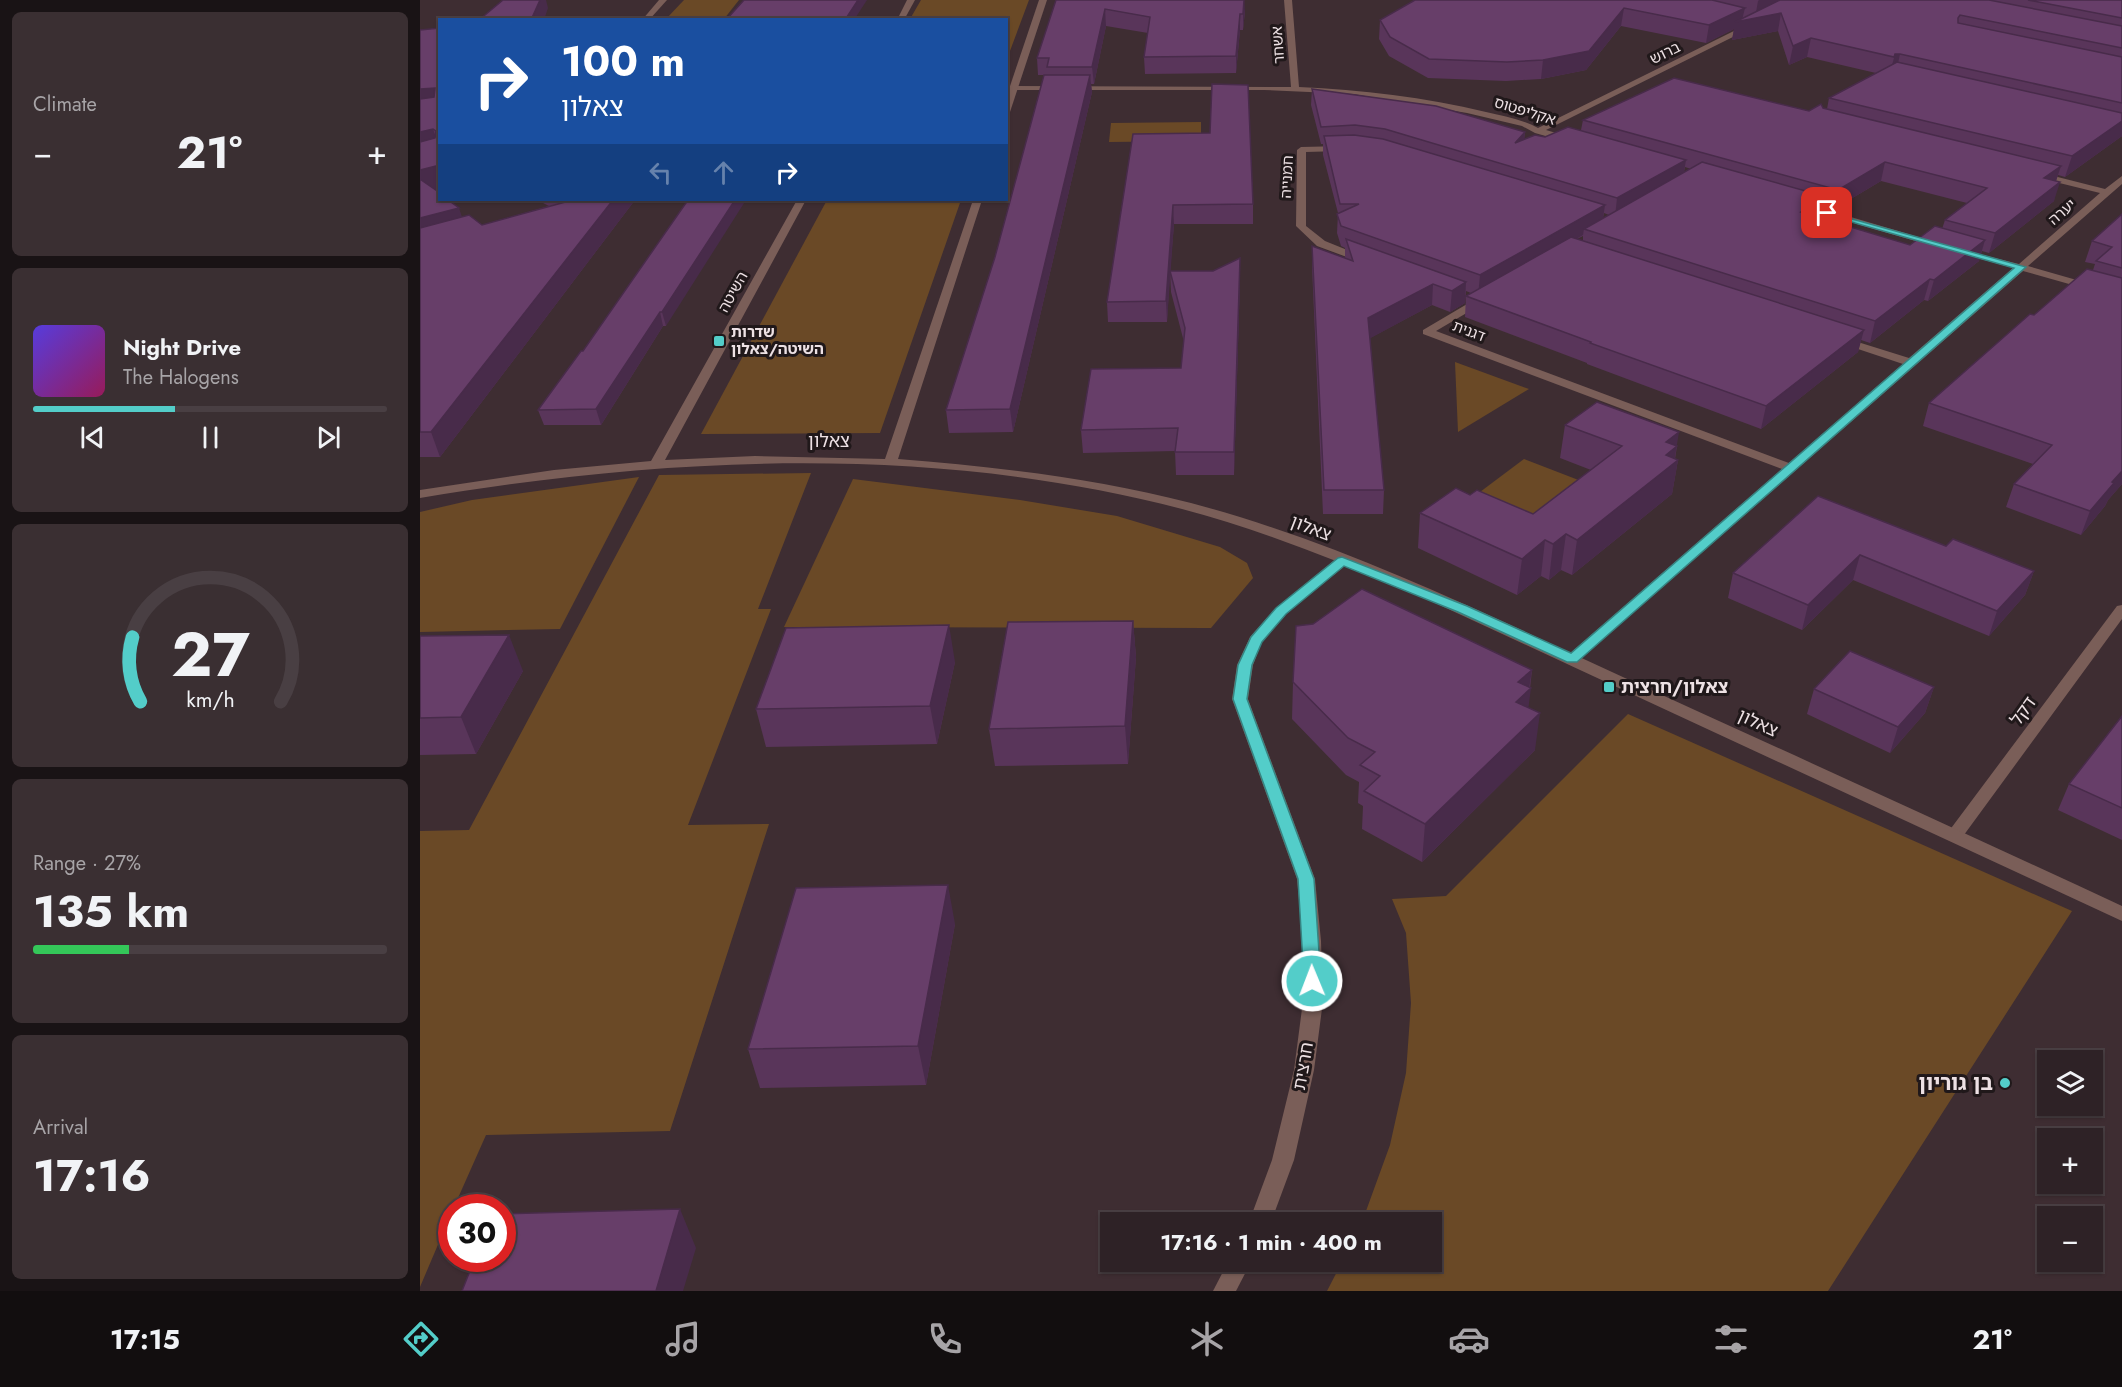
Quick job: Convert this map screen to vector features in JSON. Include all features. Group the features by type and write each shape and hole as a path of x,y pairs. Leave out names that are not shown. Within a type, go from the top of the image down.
{"street":[{"path":"647,18 663,0"},
{"path":"901,18 911,0"},
{"path":"1010,88 1043,0"},
{"name":"אשחר","path":"1288,0 1294,88"},
{"name":"ברוש","path":"1538,131 1756,24 1745,21"},
{"name":"אקליפטוס","path":"1010,88 1294,88 1382,95 1439,104 1525,124 1538,131 1584,144"},
{"name":"חמנייה","path":"1354,148 1301,150 1301,226 1312,238 1327,247 1377,265"},
{"path":"2028,172 2107,192"},
{"name":"יערה","path":"1572,659 2122,179"},
{"name":"השיטה","path":"657,462 800,201"},
{"path":"891,461 978,201"},
{"path":"1797,204 1943,245"},
{"path":"1954,249 2122,296"},
{"name":"דגנית","path":"1498,290 1473,299 1427,332 1791,468"},
{"path":"1834,338 1912,363"},
{"name":"צאלון","path":"420,494 531,477 657,462 759,459 891,461 1054,479 1188,507 1342,561 1462,609 2122,914"},
{"name":"חרצית","path":"1264,1212 1283,1160 1304,1070 1313,1001 1312,941 1306,879 1240,699 1245,665 1255,640 1281,611 1342,561"},
{"name":"דקל","path":"1955,835 2122,609"},
{"path":"1224,1291 1234,1272"}],"shaded area":[{"path":"684,0 739,0 725,18 667,18"},
{"path":"921,0 1029,0 1008,56 1008,18 911,18"},
{"path":"1201,122 1201,141 1109,142 1111,123"},
{"path":"826,201 961,201 880,433 701,434"},
{"path":"1455,362 1529,389 1458,432"},
{"path":"1524,459 1594,486 1524,543 1452,513"},
{"path":"811,473 758,609 771,609 688,825 769,824 670,1131 486,1135 460,1194 438,1194 438,1245 420,1287 420,831 469,830 659,475"},
{"path":"639,477 560,629 420,632 420,512 472,500"},
{"path":"853,479 1020,500 1117,516 1220,547 1247,563 1253,578 1211,628 784,627"},
{"path":"1628,714 2072,911 1828,1291 1327,1291 1337,1272 1442,1272 1442,1212 1366,1212 1390,1145 1406,1073 1411,1003 1406,933 1392,899 1446,896"}],"building":[{"path":"503,0 540,0 532,18 481,18"},
{"path":"744,0 858,0 846,18 728,18"},
{"path":"1056,0 1244,0 1243,14 1240,14 1236,56 1144,57 1150,17 1105,9 1092,67 1047,67 1049,58 1037,58"},
{"path":"1415,0 1712,0 1745,8 1709,25 1624,8 1589,51 1543,60 1507,62 1429,59 1390,37 1380,20"},
{"path":"1780,0 1989,0 2122,26 2122,48 1960,15 1958,18 1958,23 2122,57 2122,103 1900,54 1895,54 1894,57 1811,38 1793,46 1781,13 1735,22"},
{"path":"2028,0 2122,0 2122,18"},
{"path":"438,28 438,166 420,170 420,142 435,138 436,131 433,129 420,132 420,99 434,97 435,88 420,89 420,30"},
{"path":"1897,62 2122,113 2122,121 2072,156 1829,98"},
{"path":"1044,75 1090,75 1010,409 946,410 995,257"},
{"path":"1674,78 1809,111 1821,104 1823,108 2061,166 2044,178 2060,182 1995,233 1945,220 1987,188 1885,162 1838,190 1583,120"},
{"path":"1212,84 1248,85 1253,204 1173,205 1166,301 1107,302 1133,134 1210,133"},
{"path":"1312,89 1436,106 1525,132 1515,143 1535,135 1545,137 1568,127 1686,160 1617,198 1385,129 1355,125 1321,127"},
{"path":"1354,135 1383,139 1605,205 1480,275 1341,226 1337,214 1359,204 1340,204 1324,136"},
{"path":"1702,162 1827,197 1801,212 1910,245 1935,226 1985,240 1934,280 1930,279 1875,321 1584,229"},
{"path":"420,179 438,192 438,201 449,201 459,208 420,218"},
{"path":"569,201 612,201 431,432 420,432 420,228 469,215 482,225"},
{"path":"687,201 734,201 596,409 538,410 583,351"},
{"path":"2122,214 2122,268 2096,261 2112,247 2092,241"},
{"path":"1571,237 1864,330 1766,406 1466,296"},
{"path":"1346,239 1466,282 1452,291 1433,284 1368,318 1384,490 1324,490 1312,246 1353,261"},
{"path":"1240,258 1234,452 1175,452 1178,428 1081,430 1091,369 1181,368 1185,328 1170,271 1213,271"},
{"path":"2087,269 2122,278 2122,471 2090,511 2014,484 2052,445 1929,403 2030,314 2034,315"},
{"path":"1597,402 1679,432 1666,442 1677,446 1666,455 1678,460 1577,540 1566,534 1553,544 1545,540 1522,559 1420,513 1456,488 1470,495 1477,490 1533,514 1622,446 1565,425"},
{"path":"1818,496 1946,546 1953,539 2034,571 1997,611 1860,555 1808,605 1733,573"},
{"path":"1362,589 1532,670 1518,682 1531,688 1516,702 1540,713 1425,824 1364,791 1380,776 1360,765 1375,752 1348,738 1293,682 1296,626 1313,624"},
{"path":"1133,621 1125,726 989,729 1008,622"},
{"path":"949,625 930,706 756,709 786,628"},
{"path":"509,635 461,717 420,718 420,636"},
{"path":"1850,651 1934,687 1898,727 1814,689"},
{"path":"2122,716 2122,808 2069,784"},
{"path":"948,885 918,1046 748,1049 796,888"},
{"path":"680,1209 656,1291 462,1291 469,1272 516,1272 516,1214"}],"place":[{"name":"שדרות השיטה/צאלון","path":"719,341"},
{"name":"צאלון/חרצית","path":"1609,687"},
{"name":"בן גוריון","path":"2005,1083"}],"route":[{"path":"1312,981 1312,941 1306,879 1240,699 1245,665 1255,640 1281,611 1342,561 1376,572 1572,659 2021,267 1827,213"}]}
